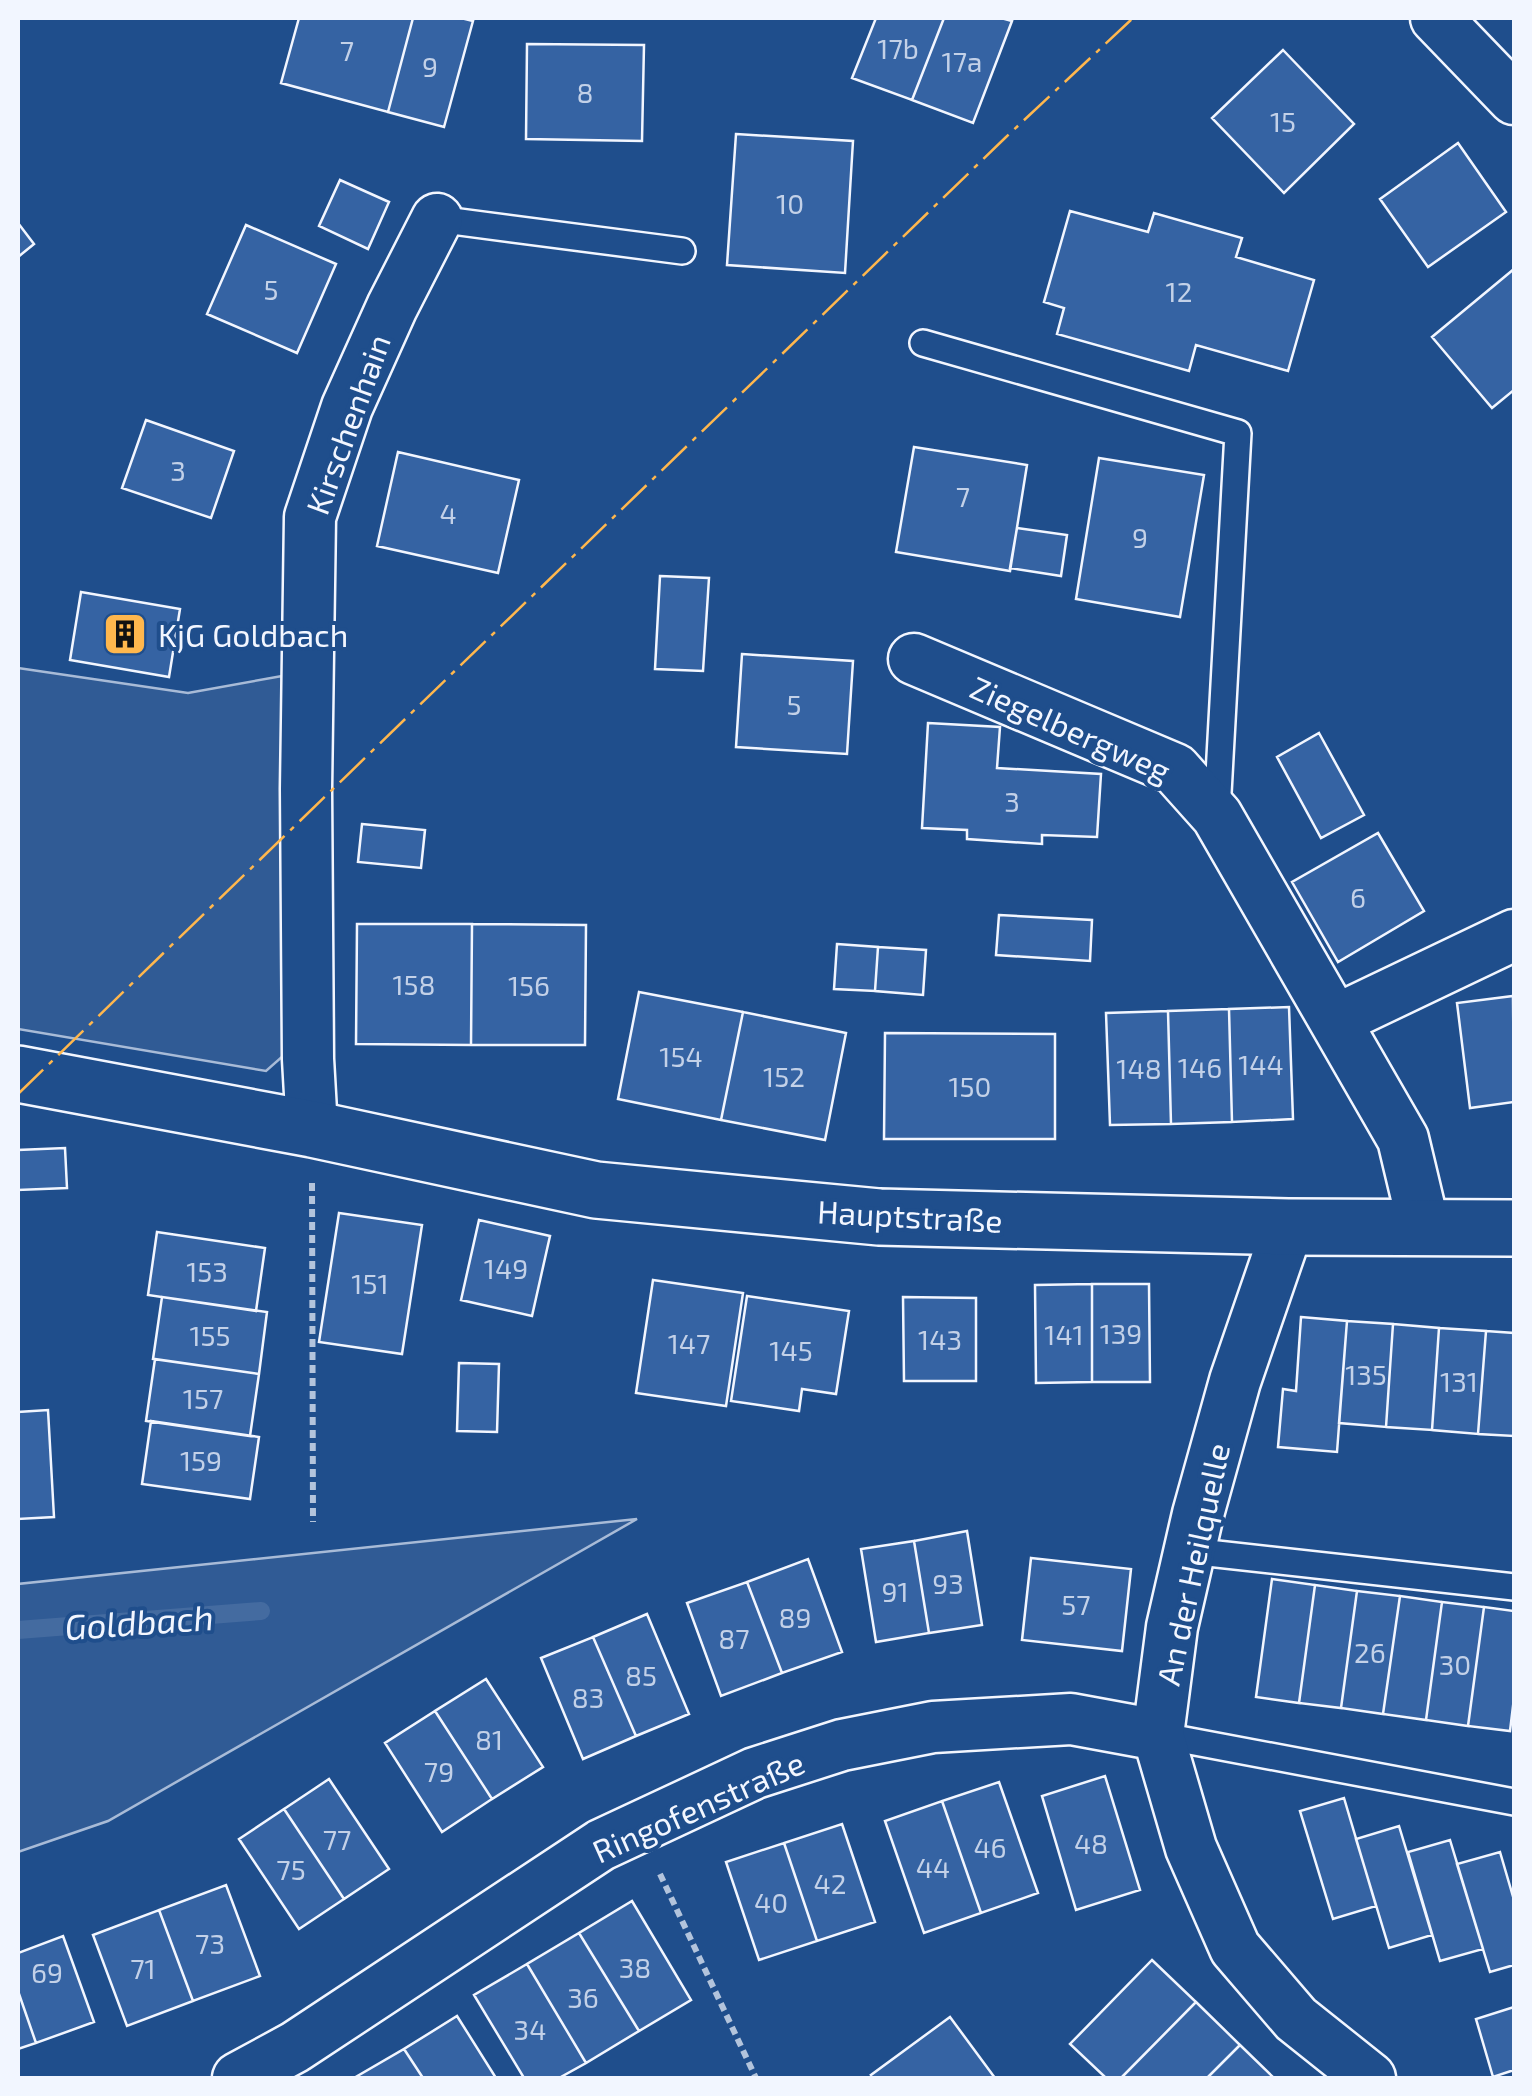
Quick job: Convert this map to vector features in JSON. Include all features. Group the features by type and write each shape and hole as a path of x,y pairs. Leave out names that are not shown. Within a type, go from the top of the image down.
{"street":[{"path":"1436,18 1514,99"},
{"name":"Kirschenhain","path":"312,1128 306,788 310,517 347,407 437,219"},
{"name":"Ziegelbergweg","path":"914,659 1176,770 1217,816 1403,1139 1424,1227"},
{"path":"1336,1020 1514,935"},
{"name":"Hauptstraße","path":"18,1074 312,1128 596,1190 879,1218 1514,1228"},
{"name":"An der Heilquelle","path":"1288,1226 1235,1380 1198,1514 1172,1627 1158,1735 1191,1848 1234,1948 1296,2019 1370,2078"},
{"name":"Ringofenstraße","path":"238,2078 295,2046 601,1845 755,1773 842,1745 933,1727 1072,1719 1158,1735"}],"lane":[{"name":"Kirschenhain","path":"437,219 682,251"},
{"path":"924,342 1238,433 1217,816"},
{"path":"1190,1551 1514,1587"},
{"path":"1158,1735 1514,1802"}],"path":[{"path":"312,1128 313,1522"},
{"path":"638,1828 756,2078"}],"shaded area":[{"path":"18,668 188,693 282,676 283,1056 266,1071 18,1029"},
{"path":"637,1519 108,1821 18,1852 18,1584"}],"building":[{"path":"299,18 413,18 388,112 281,83"},
{"path":"413,18 473,21 444,127 388,112"},
{"path":"876,18 944,18 912,100 852,78"},
{"path":"944,18 1012,21 973,123 912,100"},
{"path":"527,44 644,45 642,141 526,139"},
{"path":"1283,50 1354,124 1284,193 1212,118"},
{"path":"736,134 853,141 845,273 727,265"},
{"path":"1458,143 1506,212 1428,267 1380,199"},
{"path":"340,180 389,202 368,249 319,226"},
{"path":"1070,211 1148,232 1154,213 1242,238 1236,257 1314,280 1288,371 1196,345 1189,371 1057,334 1064,308 1044,302"},
{"path":"18,223 34,244 18,257"},
{"path":"246,225 336,264 297,353 207,314"},
{"path":"1514,269 1514,390 1492,408 1432,337"},
{"path":"146,420 234,451 211,518 122,488"},
{"path":"914,447 1027,465 1010,571 896,552"},
{"path":"398,452 519,480 498,573 377,546"},
{"path":"1099,458 1204,475 1180,617 1076,599"},
{"path":"1017,528 1067,535 1061,576 1010,568"},
{"path":"660,576 709,578 703,671 655,669"},
{"name":"KjG Goldbach","path":"81,592 180,609 169,677 70,660"},
{"path":"742,654 853,661 847,754 736,747"},
{"path":"928,723 1000,727 997,768 1101,774 1097,837 1042,835 1042,844 967,839 967,830 922,828"},
{"path":"1319,733 1364,815 1321,838 1277,757"},
{"path":"362,824 425,830 421,868 358,862"},
{"path":"1378,833 1424,911 1338,962 1292,882"},
{"path":"999,915 1092,920 1090,961 996,955"},
{"path":"357,924 472,924 471,1045 356,1044"},
{"path":"472,924 586,925 585,1045 471,1045"},
{"path":"837,944 878,947 875,991 834,989"},
{"path":"878,947 926,950 923,995 875,991"},
{"path":"639,992 743,1012 721,1120 618,1099"},
{"path":"1513,996 1514,1102 1470,1108 1457,1003"},
{"path":"1289,1007 1293,1119 1232,1122 1229,1009"},
{"path":"1229,1009 1232,1122 1171,1124 1168,1011"},
{"path":"1168,1011 1171,1124 1110,1125 1106,1013"},
{"path":"743,1012 846,1033 825,1140 721,1120"},
{"path":"885,1033 1055,1034 1055,1139 884,1139"},
{"path":"65,1148 67,1188 18,1190 18,1150"},
{"path":"339,1213 422,1225 402,1354 319,1342"},
{"path":"479,1220 550,1236 532,1316 461,1300"},
{"path":"157,1232 265,1248 256,1311 148,1295"},
{"path":"653,1280 743,1293 726,1406 636,1393"},
{"path":"1092,1284 1092,1382 1036,1383 1035,1285"},
{"path":"1092,1284 1149,1284 1150,1382 1092,1382"},
{"path":"747,1296 849,1311 836,1394 802,1389 799,1411 731,1401"},
{"path":"162,1297 267,1312 259,1374 153,1359"},
{"path":"903,1297 976,1298 976,1381 904,1381"},
{"path":"1301,1317 1347,1321 1337,1452 1278,1447 1283,1389 1296,1391"},
{"path":"1347,1321 1393,1324 1386,1427 1339,1423"},
{"path":"1393,1324 1439,1328 1432,1430 1386,1427"},
{"path":"1439,1328 1486,1331 1478,1434 1432,1430"},
{"path":"1486,1331 1514,1333 1514,1436 1478,1434"},
{"path":"155,1359 259,1374 250,1436 146,1421"},
{"path":"459,1363 499,1364 497,1432 457,1431"},
{"path":"48,1410 54,1517 18,1519 18,1412"},
{"path":"151,1421 259,1437 250,1499 142,1484"},
{"path":"967,1531 982,1625 929,1633 914,1541"},
{"path":"914,1541 929,1633 876,1642 861,1549"},
{"path":"1031,1558 1131,1569 1122,1651 1022,1640"},
{"path":"808,1559 842,1652 782,1673 747,1582"},
{"path":"1272,1579 1315,1585 1299,1703 1256,1697"},
{"path":"747,1582 782,1673 721,1696 687,1603"},
{"path":"1315,1585 1357,1591 1341,1708 1299,1703"},
{"path":"1357,1591 1400,1596 1383,1714 1341,1708"},
{"path":"1400,1596 1442,1602 1426,1720 1383,1714"},
{"path":"1442,1602 1484,1607 1468,1726 1426,1720"},
{"path":"1484,1607 1514,1611 1510,1731 1468,1726"},
{"path":"647,1614 689,1714 636,1736 593,1637"},
{"path":"593,1637 636,1736 583,1759 541,1658"},
{"path":"486,1679 543,1767 492,1799 435,1711"},
{"path":"435,1711 492,1799 442,1832 385,1743"},
{"path":"1105,1776 1140,1890 1076,1910 1042,1796"},
{"path":"329,1779 389,1869 344,1899 284,1809"},
{"path":"999,1782 1038,1893 981,1913 942,1801"},
{"path":"1344,1798 1376,1906 1333,1919 1300,1811"},
{"path":"942,1801 981,1913 924,1933 885,1821"},
{"path":"284,1809 344,1899 299,1929 239,1839"},
{"path":"842,1824 875,1922 817,1941 784,1843"},
{"path":"1399,1826 1432,1935 1389,1948 1356,1839"},
{"path":"1450,1840 1483,1949 1440,1961 1408,1852"},
{"path":"784,1843 817,1941 759,1960 726,1862"},
{"path":"1500,1852 1514,1900 1514,1965 1490,1972 1457,1864"},
{"path":"226,1885 260,1976 193,2001 159,1910"},
{"path":"632,1901 691,2000 639,2031 579,1933"},
{"path":"159,1910 193,2001 127,2026 93,1935"},
{"path":"579,1933 639,2031 586,2063 527,1964"},
{"path":"63,1936 94,2022 36,2043 18,1991 18,1953"},
{"path":"1152,1960 1196,2002 1121,2078 1106,2078 1070,2044"},
{"path":"527,1964 586,2063 559,2078 524,2078 474,1995"},
{"path":"18,1991 36,2043 18,2049"},
{"path":"1196,2002 1240,2045 1207,2078 1121,2078"},
{"path":"1514,2007 1514,2070 1493,2077 1476,2019"},
{"path":"457,2016 496,2078 423,2078 404,2049"},
{"path":"950,2017 995,2078 871,2075"},
{"path":"1240,2045 1274,2078 1207,2078"},
{"path":"404,2049 423,2078 354,2078"}],"waterway":[{"name":"Goldbach","path":"18,1630 261,1611"}],"power":[{"path":"18,1094 1133,18"}],"place":[{"name":"KjG Goldbach","path":"125,634"}]}
